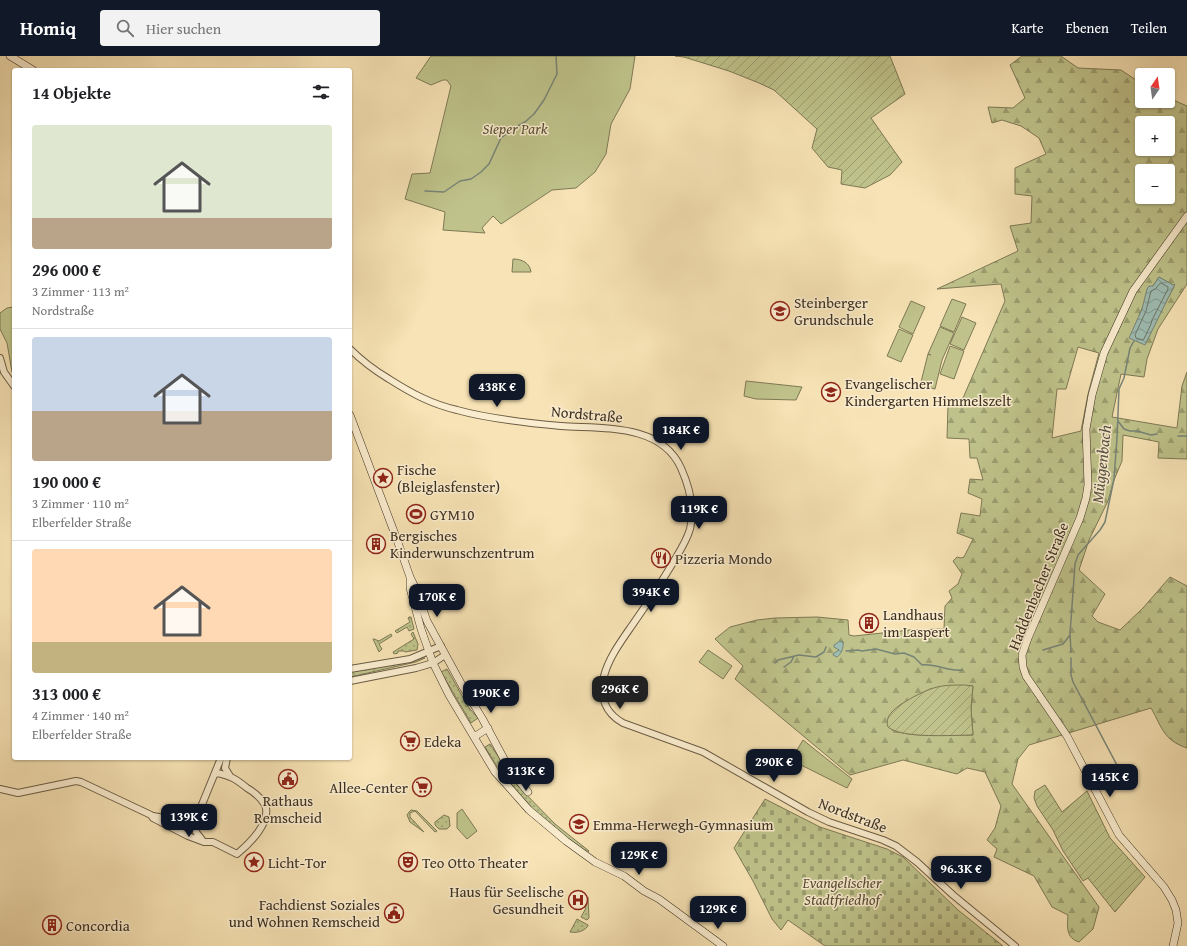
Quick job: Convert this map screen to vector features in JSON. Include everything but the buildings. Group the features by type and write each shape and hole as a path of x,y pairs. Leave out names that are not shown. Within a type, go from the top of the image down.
{"main road":[{"path":"10,56 30,68"},
{"name":"Haddenbacher Straße","path":"1173,946 1178,923 1176,910 1172,900 1164,887 1119,835 1067,736 1029,682 1024,672 1022,660 1028,638 1064,557 1080,518 1086,498 1088,480 1086,429 1094,388 1104,353 1133,290 1187,216"},
{"path":"352,420 410,577 428,621 463,687 504,758 528,792"},
{"path":"410,577 410,588 428,652 433,663 449,695 474,737 496,772 506,784 544,824 590,859 624,876 644,891 659,899 723,946"},
{"path":"474,737 488,728"}],"street":[{"name":"Nordstraße","path":"352,351 370,368 420,398 438,405 479,415 561,426 617,429 633,432 650,438 668,451 678,462 688,486 692,505 690,531 671,565 609,662 602,686 603,697 607,708 616,719 623,723 703,752 808,812 829,822 883,840 896,846 917,862 959,900 1014,946"},
{"path":"0,358 4,372 12,383"},
{"path":"352,669 403,660 441,646"},
{"path":"352,681 410,670 433,663 445,654"},
{"path":"204,842 196,832 194,824 220,760"},
{"path":"227,760 225,768 230,776"},
{"path":"151,815 153,818 168,826 204,842 213,842 237,854 257,834 266,817 266,810 260,798 254,792 230,776 217,773 214,775"},
{"path":"0,789 18,793 76,781 151,815 187,821"},
{"path":"168,826 172,822 184,823 187,821 203,801"}],"green space":[{"name":"Sieper Park","path":"431,56 635,56 630,89 611,124 606,154 595,172 576,188 552,190 501,224 493,216 482,228 485,233 443,230 445,212 405,199 412,174 430,173 451,86 447,80 431,85 416,78"},
{"path":"675,56 890,56 905,94 871,118 902,162 890,175 865,188 841,184 842,170 828,167 812,148 817,129 774,90 729,71 684,57"},
{"path":"1022,56 1061,56 1078,68 1121,70 1135,79 1135,108 1175,108 1175,101 1187,106 1187,284 1158,329 1147,359 1144,377 1121,374 1112,417 1177,428 1182,386 1187,372 1187,459 1158,458 1159,442 1123,435 1122,461 1114,480 1108,501 1089,540 1079,570 1105,594 1092,616 1098,622 1120,630 1143,608 1170,577 1187,586 1187,748 1179,745 1168,737 1151,708 1029,745 1018,759 1012,784 1099,907 1093,929 1079,942 1072,938 1068,932 1068,915 1052,907 1034,876 994,857 997,849 987,840 995,828 1001,806 985,772 967,768 957,774 903,760 850,775 735,679 743,666 715,639 730,627 757,620 775,618 817,617 848,620 849,635 854,636 910,630 944,629 945,606 952,598 949,591 958,584 962,574 953,561 957,557 964,557 973,539 957,533 961,513 980,516 982,499 968,493 970,479 983,480 977,458 970,458 969,439 947,438 948,405 963,398 1005,301 1001,284 937,289 1018,251 1010,226 1031,223 1032,196 1015,194 1015,168 1046,154 1039,138 1021,126 1002,120 992,123 988,107 1013,108 1025,98 1010,65","holes":["1159,277 1174,287 1155,322 1139,315","1078,347 1099,353 1088,394 1081,431 1052,438 1057,389 1066,389","973,686 971,709 973,735 920,735 900,733 892,730 892,712 900,705 930,689"]},
{"path":"513,259 525,262 529,266 531,272 512,272"},
{"path":"952,299 966,304 954,332 940,326"},
{"path":"911,301 925,307 913,334 899,327"},
{"path":"12,307 12,372 7,343 0,329 0,313 7,308"},
{"path":"962,317 976,323 964,350 950,344"},
{"path":"940,327 954,333 942,360 935,389 920,386 928,354"},
{"path":"899,329 913,335 901,362 887,356"},
{"path":"950,346 964,351 954,379 940,374"},
{"path":"746,381 802,387 796,400 756,399 744,396"},
{"path":"409,617 411,617 414,629 409,631 407,627 397,633 395,631 410,622"},
{"path":"413,632 418,644 417,650 405,652 398,651 398,653 394,654 393,652 414,639 411,634"},
{"path":"391,634 392,636 379,644 382,649 379,652 373,639 379,641"},
{"path":"708,650 732,666 723,679 699,662"},
{"path":"425,658 416,662 352,677 352,671 356,670 405,663"},
{"path":"447,669 469,708 478,718 471,723 441,672"},
{"path":"947,685 973,686 971,709 973,735 916,735 895,731 888,727 887,720 891,713 910,699 925,691 937,687"},
{"path":"803,740 852,779 847,788 791,760"},
{"path":"490,744 517,785 555,824 589,851 587,853 540,817 520,796 501,772 485,747"},
{"path":"1045,785 1062,812 1087,791 1110,838 1145,877 1115,912 1088,878 1083,881 1063,851 1053,830 1037,806 1034,798 1035,791"},
{"name":"Evangelischer Stadtfriedhof","path":"765,799 820,827 887,849 903,857 958,910 1003,946 825,946 788,920 781,930 772,919 734,848"},
{"path":"462,809 477,831 467,839 457,828 457,813"},
{"path":"411,810 417,811 437,831 435,832 415,811 410,813 410,817 424,832 410,822 407,815"},
{"path":"444,815 449,817 450,826 447,829 439,829 435,825 435,822"},
{"path":"588,897 589,918 587,920 581,917 586,908 583,907"},
{"path":"577,919 588,926 580,932 570,932"}],"water":[{"path":"1159,277 1173,285 1175,284 1145,345 1129,338 1142,309 1147,289 1149,286 1153,286"},
{"path":"840,641 843,642 843,646 841,653 837,657 833,654 839,650 834,647 834,645"}],"waterway":[{"path":"425,191 444,192 460,181 471,179 489,164 501,138 525,122 534,114 544,100 557,74 556,56"},
{"name":"Müggenbach","path":"1071,652 1070,634 1075,564 1078,555 1105,522 1114,479 1119,389 1124,378 1130,348 1134,341"},
{"path":"1118,421 1124,429 1151,435 1157,434"},
{"path":"1178,436 1187,436"},
{"path":"1043,650 1063,644 1070,635"},
{"path":"775,663 778,660 799,655 816,657 824,652 826,647"},
{"path":"846,651 876,649 895,654 904,653 914,657 922,665 932,665 952,670 962,670"},
{"path":"784,667 791,662 794,656"},
{"name":"Müggenbach","path":"1071,658 1071,675 1073,682 1128,786"}],"place":[{"name":"Steinberger Grundschule","path":"780,311"},
{"name":"Evangelischer Kindergarten Himmelszelt","path":"831,392"},
{"name":"Fische (Bleiglasfenster)","path":"383,478"},
{"name":"GYM10","path":"416,514"},
{"name":"Bergisches Kinderwunschzentrum","path":"376,544"},
{"name":"Pizzeria Mondo","path":"661,558"},
{"name":"Landhaus im Laspert","path":"869,623"},
{"name":"Edeka","path":"410,741"},
{"name":"Rathaus Remscheid","path":"288,779"},
{"name":"Allee-Center","path":"422,787"},
{"name":"Emma-Herwegh-Gymnasium","path":"579,824"},
{"name":"Licht-Tor","path":"254,862"},
{"name":"Teo Otto Theater","path":"408,862"},
{"name":"Haus für Seelische Gesundheit","path":"578,900"},
{"name":"Fachdienst Soziales und Wohnen Remscheid","path":"394,913"},
{"name":"Concordia","path":"52,925"}]}
